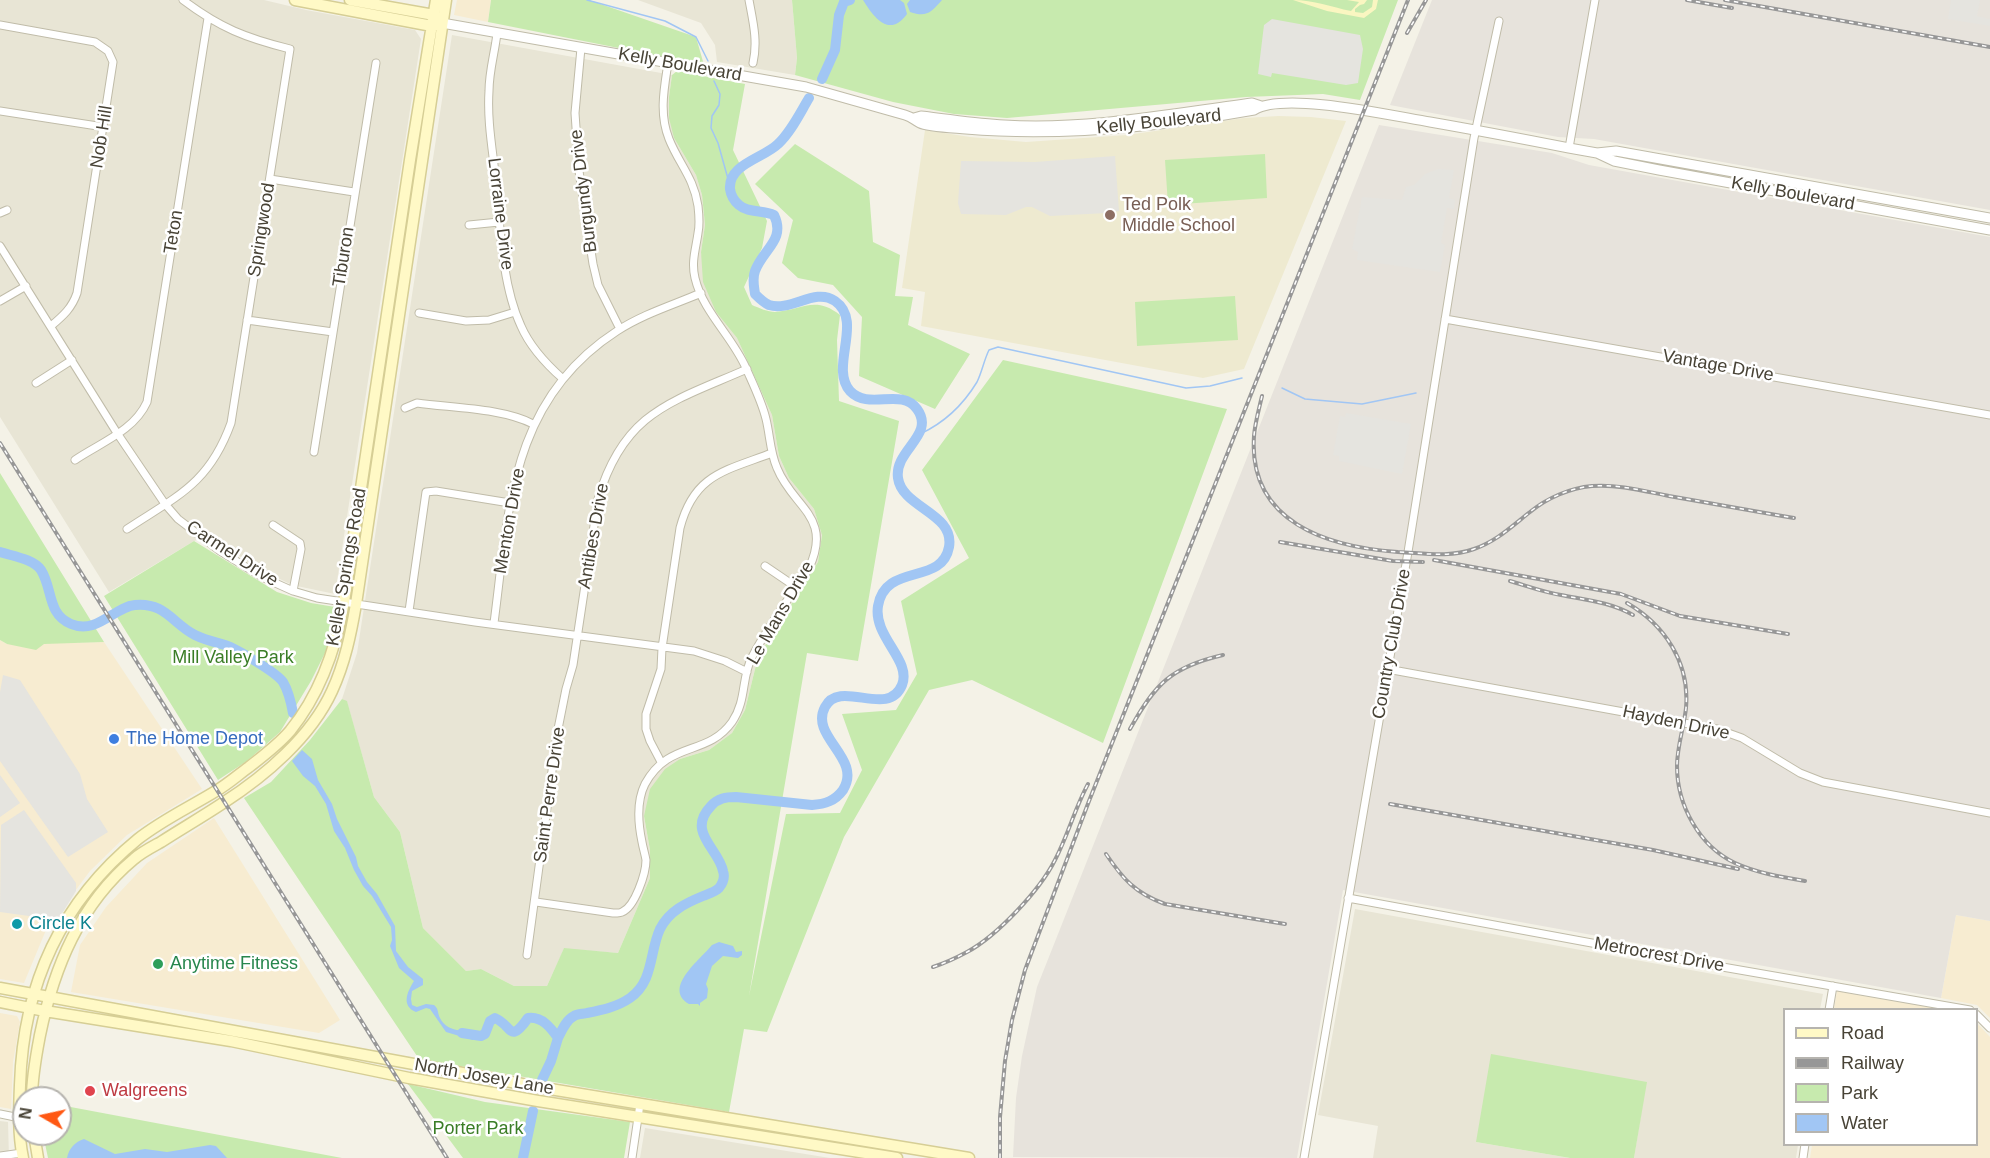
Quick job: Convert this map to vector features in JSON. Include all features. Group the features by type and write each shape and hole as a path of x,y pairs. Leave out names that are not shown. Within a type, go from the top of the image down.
{"main road":[{"name":"Kelly Boulevard","path":"295,0 340,5 437,25"},
{"path":"350,0 434,15"},
{"path":"436,0 434,15 437,25"},
{"name":"Keller Springs Road","path":"21,1086 21,1062 34,994 57,935 75,907 111,864 140,838 218,790 268,752 289,731 306,707 335,646 437,25 446,0"},
{"name":"Keller Springs Road","path":"32,1086 33,1071 48,996 62,956 93,902 120,871 136,857 225,802 276,763 300,740 324,707 333,689 346,652 356,603 437,25"},
{"path":"319,682 333,689"},
{"path":"176,832 182,823 193,815 194,804"},
{"name":"North Josey Lane","path":"0,988 544,1088 928,1155 969,1158"},
{"name":"North Josey Lane","path":"0,1002 231,1041 480,1091 897,1158"},
{"path":"301,1055 303,1051 351,1053"}],"street":[{"name":"Springwood","path":"127,529 190,488 215,459 225,440 234,408 290,50 243,36 208,18 183,0"},
{"path":"749,0 756,34 753,63"},
{"path":"1569,148 1595,0"},
{"name":"Teton","path":"75,460 133,422 144,410 147,402 208,18"},
{"name":"Country Club Drive","path":"1304,1158 1475,130 1499,21"},
{"name":"Nob Hill","path":"0,25 95,42 108,51 113,63 77,293 65,314 51,326"},
{"name":"Kelly Boulevard","path":"437,25 496,33 806,87 914,118 921,116 1003,125 1106,125 1208,118 1254,110 1261,106 1330,105 1597,153 1614,161 1988,230"},
{"name":"Lorraine Drive","path":"496,33 489,106 499,222 506,271 515,312 528,340 549,367 563,380"},
{"name":"Burgundy Drive","path":"581,48 575,113 579,171 598,285 620,329"},
{"name":"Tiburon","path":"314,452 376,63"},
{"name":"Le Mans Drive","path":"536,902 613,913 622,913 628,908 644,877 646,859 638,826 639,805 645,784 662,762 675,754 713,740 724,731 740,708 752,657 816,553 817,538 814,524 808,512 786,485 777,468 763,409 747,369 739,352 712,316 695,279 693,267 699,219 694,188 668,138 663,116 662,100 668,63"},
{"path":"0,111 104,127"},
{"name":"Kelly Boulevard","path":"1597,153 1616,151 1989,217"},
{"path":"1683,174 1685,163"},
{"path":"270,179 354,192"},
{"path":"1838,202 1840,190"},
{"path":"1988,230 1989,217"},
{"path":"469,225 499,222"},
{"name":"Carmel Drive","path":"0,246 117,433 165,504 178,519 220,550 274,584 317,598 708,654 747,672"},
{"path":"0,301 26,286"},
{"name":"Menton Drive","path":"494,623 510,503 533,424 549,398 595,347 620,329 701,293"},
{"path":"419,313 466,321 489,320 515,312"},
{"name":"Vantage Drive","path":"1445,319 1990,415"},
{"path":"247,320 333,332"},
{"path":"36,383 72,360"},
{"name":"Antibes Drive","path":"578,636 598,499 604,477 619,451 645,418 657,410 678,398 747,369"},
{"path":"405,408 417,404 504,414 533,424"},
{"path":"662,762 646,729 646,714 661,669 662,648 680,528 685,510 702,484 715,476 772,453"},
{"path":"408,611 426,492 436,491 510,503"},
{"path":"273,525 300,543 301,549 293,591"},
{"path":"765,566 796,587"},
{"name":"Saint Perre Drive","path":"527,955 557,734 578,636"},
{"name":"Hayden Drive","path":"1387,669 1717,729 1742,738 1800,773 1824,782 1990,813"},
{"name":"Metrocrest Drive","path":"1348,898 1959,1008"},
{"path":"1829,1008 1833,986"},
{"path":"1978,1015 1990,1028"},
{"path":"632,1158 640,1104"},
{"path":"0,1156 22,1156"}],"shaded area":[{"path":"0,0 264,0 415,30 421,39 335,594 292,585 252,565 210,535 194,541 109,592 0,417"},
{"path":"457,0 491,0 488,22 454,15"},
{"path":"638,0 792,0 797,58 795,75 717,62 715,45 701,23"},
{"path":"1432,0 1990,0 1990,210 1594,139 1558,137 1390,105"},
{"path":"1951,0 1980,0 1977,16 1990,19 1990,26 1948,19"},
{"path":"1272,19 1360,35 1363,49 1358,83 1346,85 1272,73 1271,77 1258,74 1264,25"},
{"path":"452,35 672,75 669,97 674,138 696,175 702,195 705,225 701,252 716,312 737,338 772,415 779,456 789,478 814,509 822,534 818,562 758,657 745,710 732,733 709,750 680,759 644,816 650,850 650,878 618,953 564,949 547,986 514,986 481,969 466,971 423,928 400,832 374,797 347,702 342,699 357,653"},
{"name":"Ted Polk Middle School","path":"1279,116 1346,121 1244,369 1203,378 921,326 925,292 902,288 925,130 1026,142 1127,135 1244,118"},
{"path":"1379,125 1552,153 1589,165 1990,237 1990,921 1956,915 1941,998 1343,890 1297,1158 1013,1157 1016,1098 1022,1056 1037,987"},
{"path":"1115,156 1119,211 1050,216 1032,207 1026,207 1006,215 961,214 958,203 961,161 1035,162"},
{"path":"1438,169 1454,170 1449,198 1455,200 1454,209 1447,208 1441,243 1445,245 1440,272 1357,260 1358,252 1352,249 1362,197 1402,200 1406,187 1414,185 1425,174"},
{"path":"1346,413 1411,424 1402,474 1339,461 1339,456 1333,455 1340,416 1345,417"},
{"path":"0,640 7,644 104,642 202,789 127,835 90,871 46,930 24,983 0,979"},
{"path":"3,675 20,680 80,774 87,799 108,832 68,857 0,761 0,692"},
{"path":"0,775 20,803 0,817"},
{"path":"24,810 76,883 76,891 58,920 0,912 1,825"},
{"path":"214,818 340,1020 319,1033 71,992 80,945 106,907 147,863"},
{"path":"1355,909 1823,994 1820,1008 1783,1008 1783,1146 1798,1146 1796,1158 1634,1158 1646,1082 1476,1142 1570,1158 1373,1158 1378,1126 1318,1115"},
{"path":"1956,915 1990,921 1990,1018 1977,1005 1941,998"},
{"path":"1837,991 1935,1008 1834,1008"},
{"path":"0,1013 17,1016 20,1022 13,1062 11,1109 0,1107"},
{"path":"1978,1024 1990,1037 1990,1158 1810,1158 1812,1146 1978,1146"},
{"path":"0,1121 8,1122 9,1158 0,1158"},
{"path":"645,1128 830,1158 640,1158"}],"green space":[{"path":"491,0 589,0 696,37 704,65 488,22"},
{"path":"792,0 1398,0 1360,100 1323,94 1246,97 1007,118 954,114 893,102 795,75 797,58"},
{"path":"677,71 745,84 733,150 767,221 762,248 744,287 752,305 775,312 816,305 831,309 840,315 837,340 839,401 899,421 858,661 807,653 749,996 786,814 840,813 862,770 842,714 896,710 917,674 901,601 969,558 922,470 1003,360 1227,409 1103,743 972,680 929,690 844,837 767,1032 744,1029 729,1112 419,1059 244,798 271,782 310,740 342,699 347,701 374,797 400,832 423,928 466,971 481,969 514,986 547,986 564,948 618,953 650,878 650,850 644,816 650,789 665,769 680,759 709,750 732,733 745,710 758,657 818,562 822,535 814,509 789,478 779,456 772,415 737,338 716,312 703,282 701,252 705,225 702,195 696,175 674,138 669,118 672,75"},
{"path":"795,144 869,191 873,242 900,255 895,296 913,297 908,325 970,354 935,409 859,376 862,317 833,285 798,278 782,263 793,220 755,184"},
{"path":"1265,154 1267,198 1168,205 1165,160"},
{"path":"1235,296 1238,340 1137,346 1135,302"},
{"path":"0,473 104,642 44,644 36,650 7,644 0,640"},
{"name":"Mill Valley Park","path":"194,541 277,592 311,603 335,607 326,651 280,732 247,761 218,780 104,596"},
{"path":"1491,1054 1647,1082 1634,1158 1570,1158 1476,1142"},
{"name":"Porter Park","path":"408,1084 485,1102 630,1122 624,1158 463,1158"},
{"path":"72,1107 342,1158 48,1158 46,1146 72,1146"}],"sand":[{"path":"1293,0 1315,2 1351,11 1359,2 1347,0 1367,0 1355,9 1355,12 1363,13 1372,7 1373,0 1378,0 1376,9 1364,18 1327,11"}],"water":[{"path":"863,0 900,0 904,3 907,14 894,25 888,25 877,18"},
{"path":"910,0 942,0 932,11 921,14 910,12 907,4"},
{"path":"302,750 312,759 318,780 332,804 358,866 395,926 396,951 408,967 423,979 423,985 412,991 412,1005 417,1007 426,1004 434,1005 446,1026 455,1030 474,1032 473,1040 446,1032 430,1009 426,1008 416,1012 408,1006 407,998 414,981 399,968 390,946 391,927 354,870 345,848 334,831 326,804 315,786 303,776 292,761"},
{"path":"719,942 733,946 736,952 742,951 742,955 738,958 723,956 712,966 706,984 707,998 700,1003 700,1006 689,1004 682,997 680,990 682,982 686,974 712,945"},
{"path":"84,1139 115,1154 145,1149 167,1152 210,1145 216,1146 227,1158 67,1158 73,1146"}],"waterway":[{"path":"587,0 665,21 696,37 708,61"},
{"path":"822,79 835,50 839,15 844,2 850,0"},
{"path":"714,81 720,94 719,105 712,116 711,128 718,143 730,186"},
{"path":"558,1038 566,1023 574,1016 615,1006 638,991 647,975 660,929 668,917 678,908 713,892 723,882 723,871 706,840 702,824 704,815 716,801 736,797 817,805 840,794 847,778 846,768 824,728 822,718 825,707 832,699 841,696 886,699 895,695 902,685 904,676 902,666 881,628 878,617 878,606 883,592 902,578 936,566 944,559 949,547 949,536 944,526 937,518 908,497 898,478 898,468 902,459 921,427 921,418 917,409 902,400 875,400 858,397 850,391 845,381 843,370 847,320 843,310 835,301 827,297 811,298 777,306 767,304 755,294 753,280 755,271 775,238 777,224 774,215 743,208 737,203 730,192 731,180 741,167 772,149 783,139 809,98"},
{"path":"920,434 945,419 959,406 977,382 989,350 998,347 1186,388 1210,386 1242,378"},
{"path":"1282,388 1305,399 1362,404 1416,393"},
{"path":"0,552 38,566 45,577 54,608 63,620 71,624 89,626 127,607 135,605 154,607 195,635 231,647 273,673 283,682 293,713"},
{"path":"462,1033 481,1036 485,1034 490,1021 495,1018 514,1032 528,1018 542,1021 558,1038 542,1080"},
{"path":"523,1158 533,1111"}],"railway":[{"path":"1000,1158 1000,1117 1005,1061 1012,1020 1025,970 1089,801 1408,0"},
{"path":"1407,33 1426,0"},
{"path":"1687,0 1732,8"},
{"path":"1725,0 1990,47"},
{"path":"1262,396 1254,436 1256,465 1264,490 1278,509 1297,524 1320,536 1345,544 1398,552 1436,554 1465,552 1497,537 1551,498 1567,491 1592,486 1631,488 1794,518"},
{"path":"0,443 447,1158"},
{"path":"1280,542 1393,561 1423,562"},
{"path":"1434,560 1621,594 1680,616 1788,634"},
{"path":"1510,581 1548,592 1607,604 1633,615"},
{"path":"1627,603 1653,622 1663,634 1672,647 1684,676 1686,708 1677,766 1681,795 1692,823 1711,846 1722,856 1735,863 1760,872 1805,881"},
{"path":"1130,729 1148,700 1166,680 1190,665 1223,655"},
{"path":"933,967 979,945 1017,911 1039,885 1055,860 1088,784"},
{"path":"1390,804 1653,850 1738,869"},
{"path":"1106,854 1118,871 1138,890 1165,904 1285,924"}],"place":[{"name":"Ted Polk Middle School","path":"1110,215"},
{"name":"The Home Depot","path":"114,739"},
{"name":"Circle K","path":"17,924"},
{"name":"Anytime Fitness","path":"158,964"},
{"name":"Walgreens","path":"90,1091"}]}
